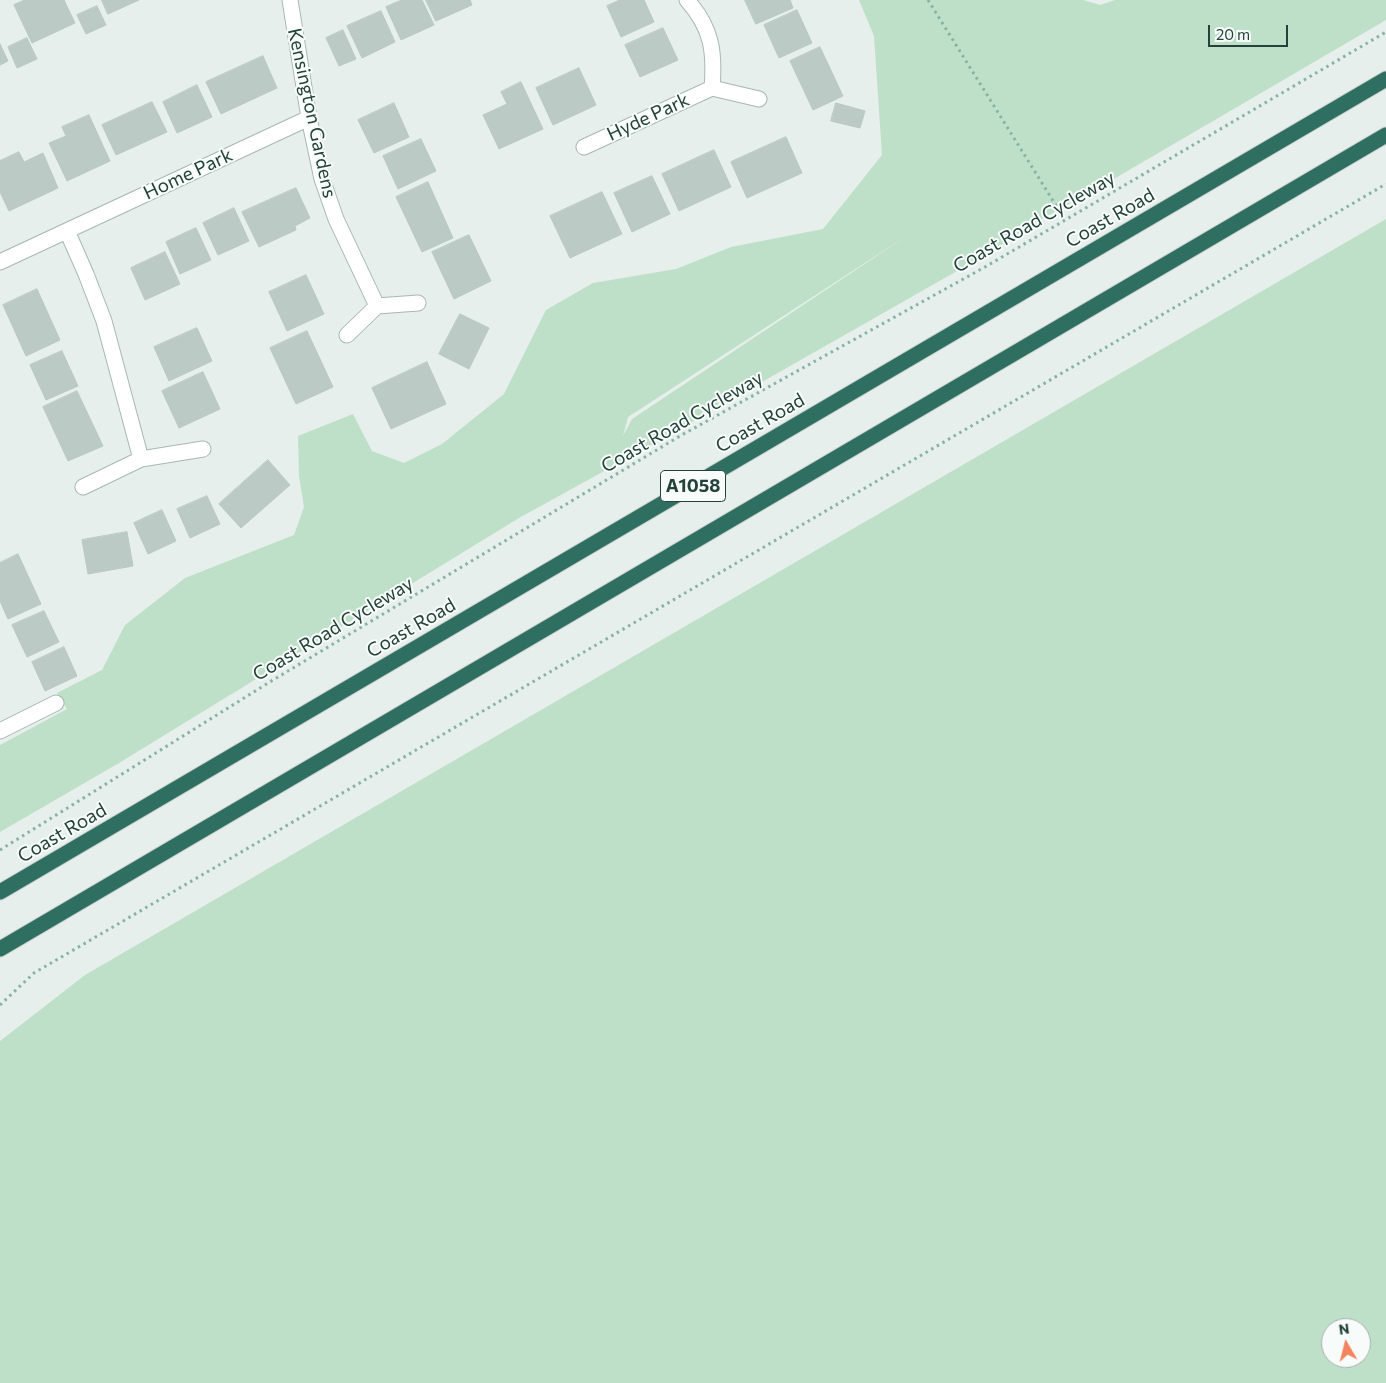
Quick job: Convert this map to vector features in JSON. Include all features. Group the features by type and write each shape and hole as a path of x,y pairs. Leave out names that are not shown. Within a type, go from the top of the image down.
{"highway":[{"name":"Coast Road","path":"0,892 1386,79"},
{"name":"A1058","path":"0,949 1386,136"}],"street":[{"name":"Kensington Gardens","path":"290,0 309,118 322,179 328,200 377,306"},
{"name":"Hyde Park","path":"687,0 700,16 712,48 714,64 712,88"},
{"name":"Hyde Park","path":"584,147 712,88 759,99"},
{"name":"Home Park","path":"0,262 309,118"},
{"path":"67,231 102,313 141,459"},
{"path":"347,335 377,306 418,303"},
{"path":"83,487 141,459 203,449"},
{"path":"0,730 56,703"}],"path":[{"path":"928,0 1065,220"},
{"name":"Coast Road Cycleway","path":"0,850 273,680 680,436 985,267 1386,32"},
{"path":"0,1005 34,973 1386,184"}],"green space":[{"path":"859,0 1083,0 1100,5 1115,0 1386,0 1386,20 1095,190 1040,220 987,254 519,518 119,763 0,832 0,745 67,709 57,693 102,670 125,625 185,578 294,535 304,507 299,476 298,436 353,414 372,451 404,463 442,444 504,394 546,310 593,283 676,269 731,247 823,229 882,155 874,36","holes":["911,233 632,419 623,436 628,417"]},
{"path":"1386,219 1386,1383 0,1383 0,1041 85,975"}],"building":[{"path":"25,0 64,0 75,23 32,43 14,5"},
{"path":"102,0 139,0 108,14"},
{"path":"402,0 422,0 434,25 401,40 386,7"},
{"path":"426,0 470,0 472,5 436,21"},
{"path":"620,0 644,0 654,22 621,37 607,6"},
{"path":"745,0 790,0 793,8 756,24"},
{"path":"97,6 106,25 86,34 77,15"},
{"path":"797,10 812,43 779,58 764,25"},
{"path":"381,11 395,42 362,58 347,26"},
{"path":"663,28 678,60 640,77 625,45"},
{"path":"343,30 356,59 339,66 326,38"},
{"path":"27,38 37,59 17,68 8,47"},
{"path":"0,44 8,61 0,65"},
{"path":"820,47 843,96 813,110 790,61"},
{"path":"263,56 277,88 221,114 206,82"},
{"path":"579,68 596,105 553,125 536,88"},
{"path":"521,82 543,129 499,149 483,115 507,104 501,92"},
{"path":"197,85 212,117 177,133 163,102"},
{"path":"152,102 167,132 116,155 102,125"},
{"path":"394,103 409,137 374,153 358,120"},
{"path":"836,103 865,111 860,128 831,121"},
{"path":"89,115 110,161 67,181 49,143 66,136 62,127"},
{"path":"786,137 802,173 747,198 731,162"},
{"path":"421,139 436,171 398,189 383,156"},
{"path":"714,150 731,187 679,211 662,174"},
{"path":"19,152 24,162 43,153 58,188 9,211 0,192 0,161"},
{"path":"652,176 670,214 632,232 614,193"},
{"path":"428,182 453,238 422,252 396,197"},
{"path":"296,188 310,218 295,226 296,230 259,247 242,212"},
{"path":"602,192 622,234 570,258 550,216"},
{"path":"234,208 249,241 218,255 203,223"},
{"path":"196,228 211,260 180,274 166,242"},
{"path":"469,235 491,281 454,299 432,252"},
{"path":"165,252 180,284 145,300 131,268"},
{"path":"306,275 324,314 287,331 269,292"},
{"path":"37,289 60,340 26,356 3,305"},
{"path":"460,314 489,328 469,369 439,354"},
{"path":"197,328 212,361 169,381 154,347"},
{"path":"307,331 333,387 296,404 270,348"},
{"path":"62,351 78,386 46,400 30,365"},
{"path":"427,362 446,404 391,429 372,388"},
{"path":"203,372 220,409 179,428 162,391"},
{"path":"77,391 103,446 68,461 43,407"},
{"path":"268,460 290,485 241,528 219,504"},
{"path":"207,496 220,524 190,538 177,509"},
{"path":"162,510 176,541 148,554 134,523"},
{"path":"127,532 133,566 88,574 82,540"},
{"path":"18,554 41,604 8,619 0,601 0,563"},
{"path":"44,611 59,642 27,657 12,625"},
{"path":"64,647 77,676 45,691 32,662"}]}
